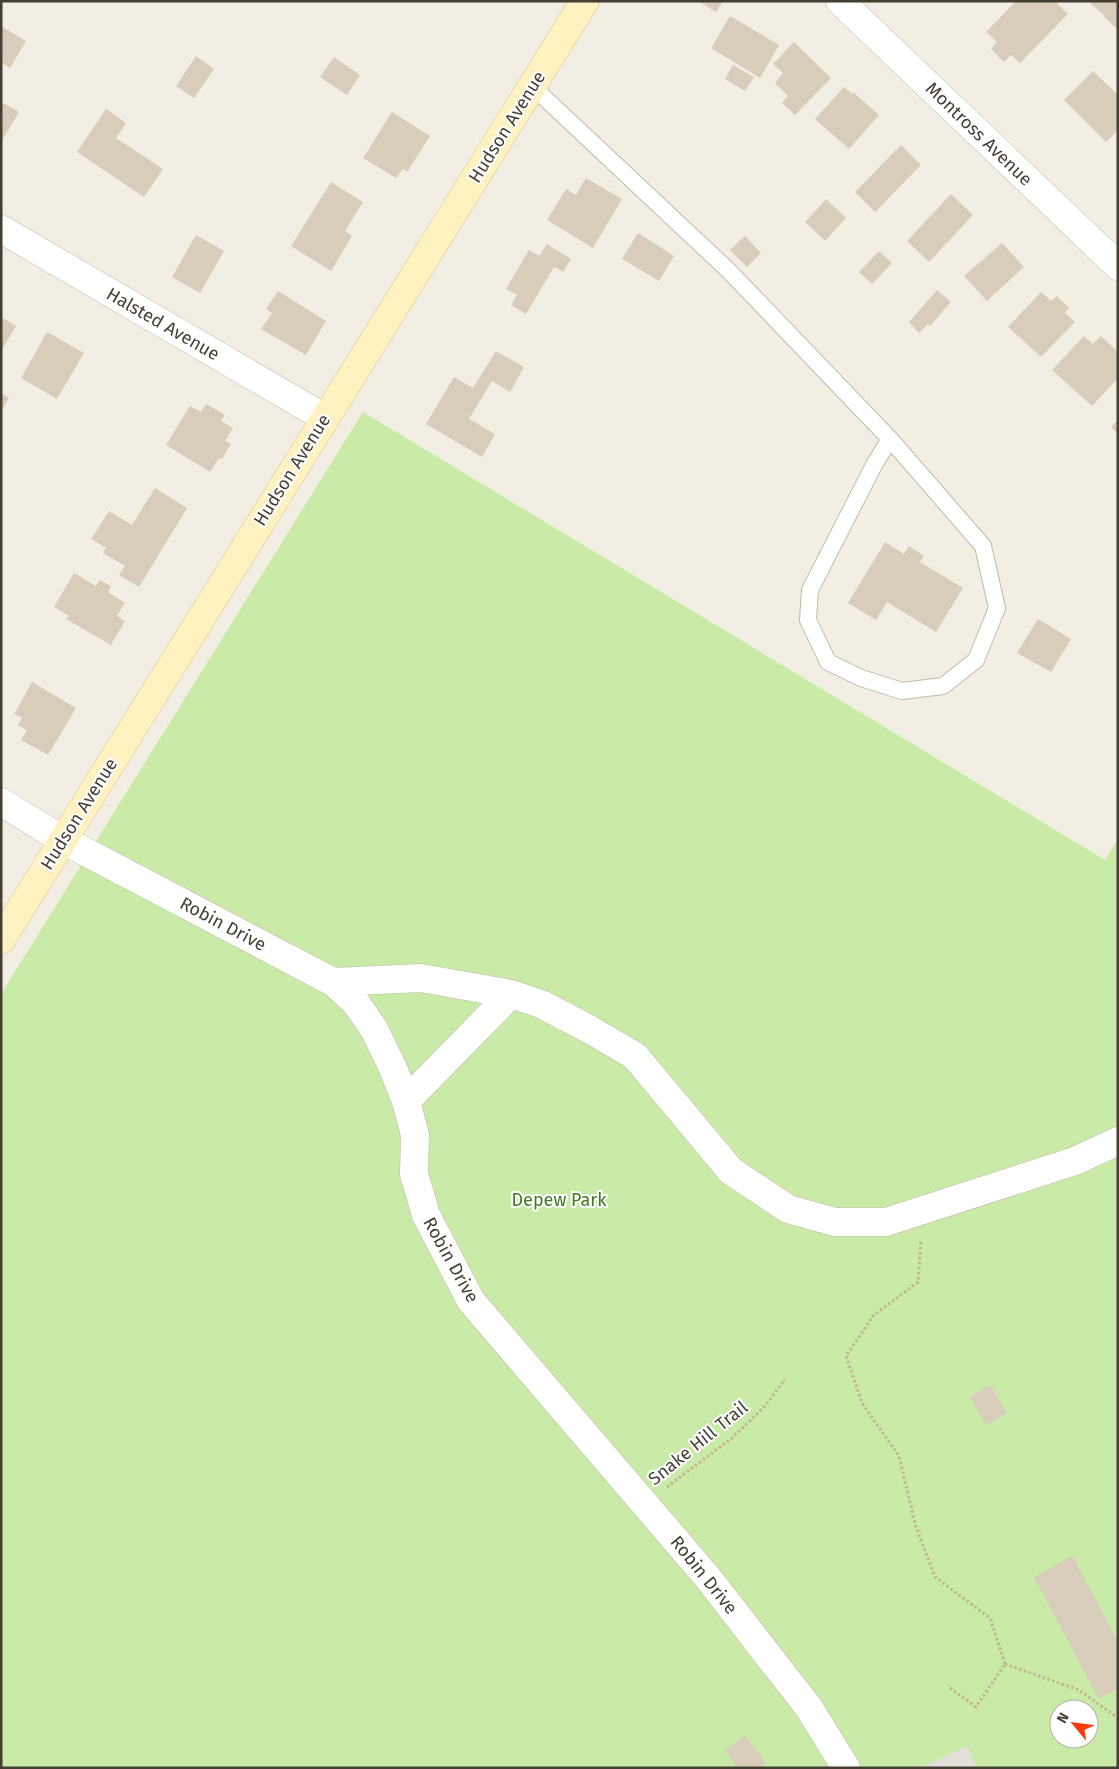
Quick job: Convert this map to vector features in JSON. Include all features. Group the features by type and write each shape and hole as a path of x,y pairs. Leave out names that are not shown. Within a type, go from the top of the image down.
{"street":[{"name":"Hudson Avenue","path":"1,940 585,1"},
{"name":"Montross Avenue","path":"840,1 1118,266"},
{"name":"Halsted Avenue","path":"1,229 324,418"},
{"name":"Robin Drive","path":"1,802 64,840 333,982 356,1003 374,1029 406,1101 414,1135 414,1174 426,1216 471,1302 708,1578 809,1708 849,1767"},
{"path":"333,982 421,978 512,994 542,1004 635,1056 731,1171 788,1209 835,1222 886,1222 1075,1161 1118,1141"},
{"path":"406,1101 512,994"}],"lane":[{"path":"533,87 729,271 890,439 983,546 997,608 976,660 943,686 902,691 861,678 828,662 808,620 810,590 874,465 890,439"}],"path":[{"path":"927,1209 919,1250 918,1282 873,1316 846,1356 862,1403 899,1456 916,1527 935,1577 990,1618 1005,1664"},
{"name":"Snake Hill Trail","path":"644,1503 732,1438 765,1406 785,1380"},
{"path":"950,1688 976,1707 1005,1664"},
{"path":"1005,1664 1079,1690 1118,1718"}],"green space":[{"name":"Depew Park","path":"363,412 1105,860 1118,839 1118,1768 1,1768 1,994"}],"shaded area":[{"path":"967,1746 977,1768 920,1768"}],"building":[{"path":"698,1 723,1 716,12"},
{"path":"1016,1 1055,1 1068,14 1020,63 1011,55 1004,62 991,49 997,42 986,32"},
{"path":"1088,1 1118,1 1118,30 1104,15"},
{"path":"730,16 779,45 760,78 711,48"},
{"path":"1,26 26,41 10,68 1,62"},
{"path":"794,42 831,78 795,115 782,103 788,96 775,83 783,73 773,64"},
{"path":"196,56 214,69 194,98 176,86"},
{"path":"334,57 360,75 347,95 320,77"},
{"path":"733,65 754,77 745,91 725,79"},
{"path":"1093,71 1118,95 1118,130 1106,142 1064,100"},
{"path":"844,87 852,94 853,92 879,115 849,149 815,119"},
{"path":"1,102 19,112 1,142"},
{"path":"106,109 126,123 116,138 163,169 144,197 77,152"},
{"path":"392,112 430,136 407,172 403,169 396,178 363,158"},
{"path":"901,145 921,165 875,212 855,192"},
{"path":"586,178 622,199 593,248 547,220 566,189 576,195"},
{"path":"331,182 363,202 345,231 352,236 331,271 291,246"},
{"path":"951,194 973,215 929,262 907,241"},
{"path":"826,199 846,218 825,241 805,222"},
{"path":"638,233 674,256 659,281 622,259"},
{"path":"196,235 224,251 200,293 172,277"},
{"path":"745,236 761,253 747,267 730,250"},
{"path":"1002,243 1024,267 987,301 964,276"},
{"path":"547,244 571,259 563,272 554,267 526,314 511,305 517,295 506,289 529,250 539,256"},
{"path":"879,251 892,263 872,284 859,272"},
{"path":"937,290 951,302 930,326 928,324 919,333 909,322"},
{"path":"278,291 326,321 306,355 261,329 272,313 266,309"},
{"path":"1041,292 1051,301 1057,296 1069,308 1065,313 1075,322 1041,357 1008,327"},
{"path":"3,318 16,326 1,351 1,321"},
{"path":"47,332 84,353 57,399 21,378"},
{"path":"1084,336 1093,344 1101,336 1118,352 1118,378 1092,406 1052,370"},
{"path":"496,351 524,367 510,392 492,381 469,419 495,434 482,457 426,424 454,377 473,388"},
{"path":"1,393 9,398 1,411"},
{"path":"206,404 225,415 221,421 233,428 225,441 231,444 222,459 219,458 210,472 166,445 190,406 201,412"},
{"path":"1118,420 1118,434 1111,427"},
{"path":"155,488 187,508 139,587 119,575 125,566 103,553 106,548 91,539 109,511 132,525"},
{"path":"885,542 904,554 909,546 924,556 920,562 963,588 936,632 887,602 876,620 848,603"},
{"path":"74,573 96,586 100,580 111,586 108,592 125,603 117,616 125,621 111,645 66,619 69,616 54,607"},
{"path":"1038,619 1071,639 1051,672 1017,653"},
{"path":"32,682 76,708 48,755 21,740 27,730 18,725 22,718 14,714"},
{"path":"990,1385 1007,1413 986,1425 970,1397"},
{"path":"1072,1556 1118,1641 1118,1689 1099,1699 1034,1577"},
{"path":"745,1735 766,1763 761,1768 738,1768 725,1751"}]}
